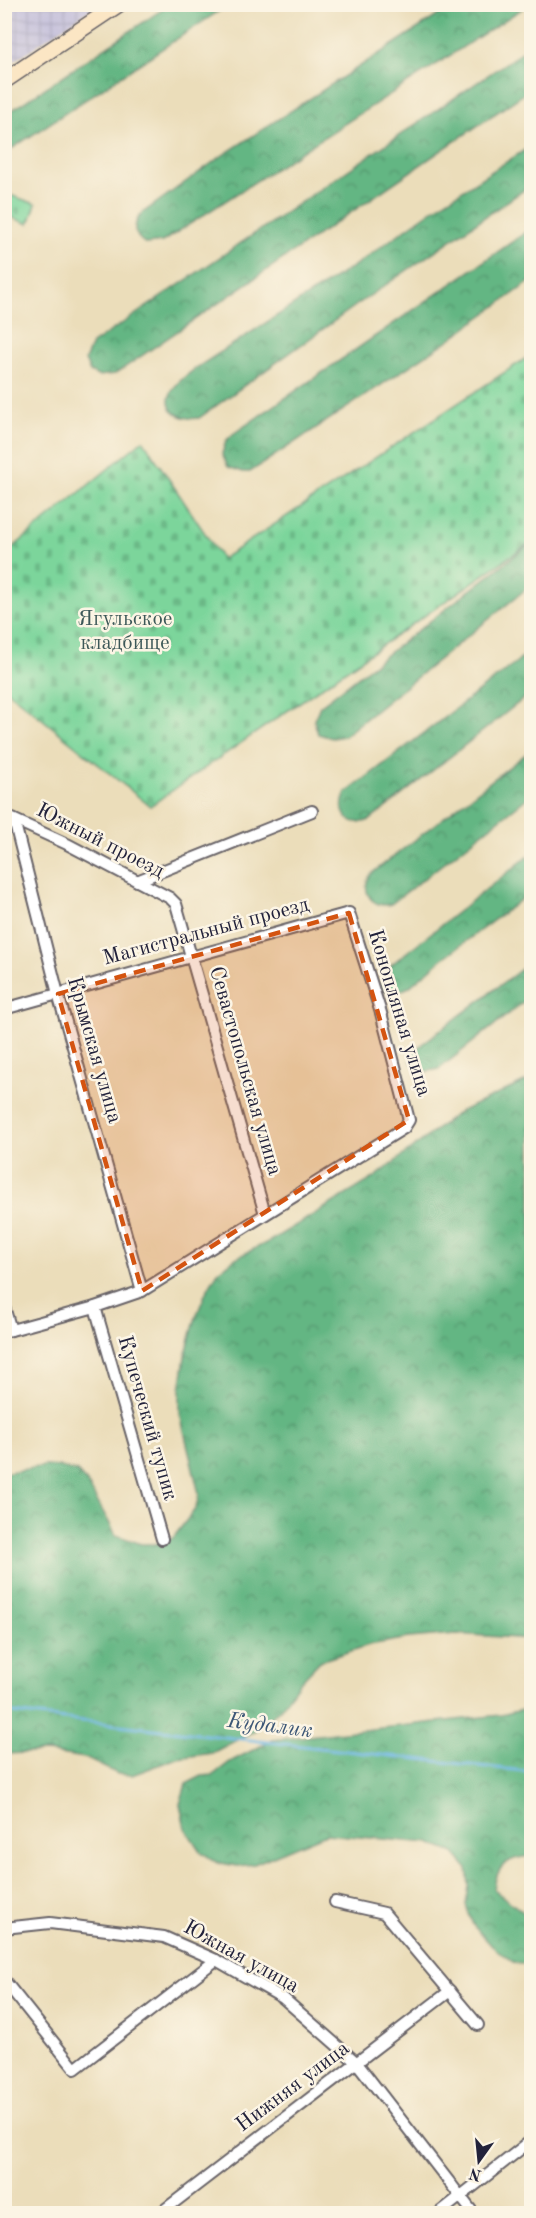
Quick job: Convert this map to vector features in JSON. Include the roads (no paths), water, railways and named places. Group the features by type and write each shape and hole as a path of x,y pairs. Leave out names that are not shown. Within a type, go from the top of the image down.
{"street":[{"path":"4,81 119,4"},
{"path":"137,881 312,811"},
{"name":"Южный проезд","path":"9,817 67,844 170,898 176,904"},
{"name":"Крымская улица","path":"9,817 142,1291"},
{"name":"Севастопольская улица","path":"176,904 265,1214"},
{"name":"Магистральный проезд","path":"4,1009 349,913"},
{"name":"Конопляная улица","path":"265,1214 408,1124 409,1116 381,1013 349,913"},
{"path":"4,1307 8,1331 95,1307 142,1291 265,1214"},
{"name":"Купеческий тупик","path":"95,1307 162,1539"},
{"path":"335,1902 384,1912 477,2025"},
{"name":"Южная улица","path":"4,1928 50,1923 164,1936 216,1960 283,1998 357,2063 474,2214"},
{"path":"4,1980 75,2069 216,1960"},
{"name":"Нижняя улица","path":"159,2214 450,1991"},
{"path":"438,2214 531,2140"}],"waterway":[{"name":"Кудалик","path":"4,1712 532,1772"}],"park label":[{"name":"Ягульское кладбище","path":"125,631"}]}
